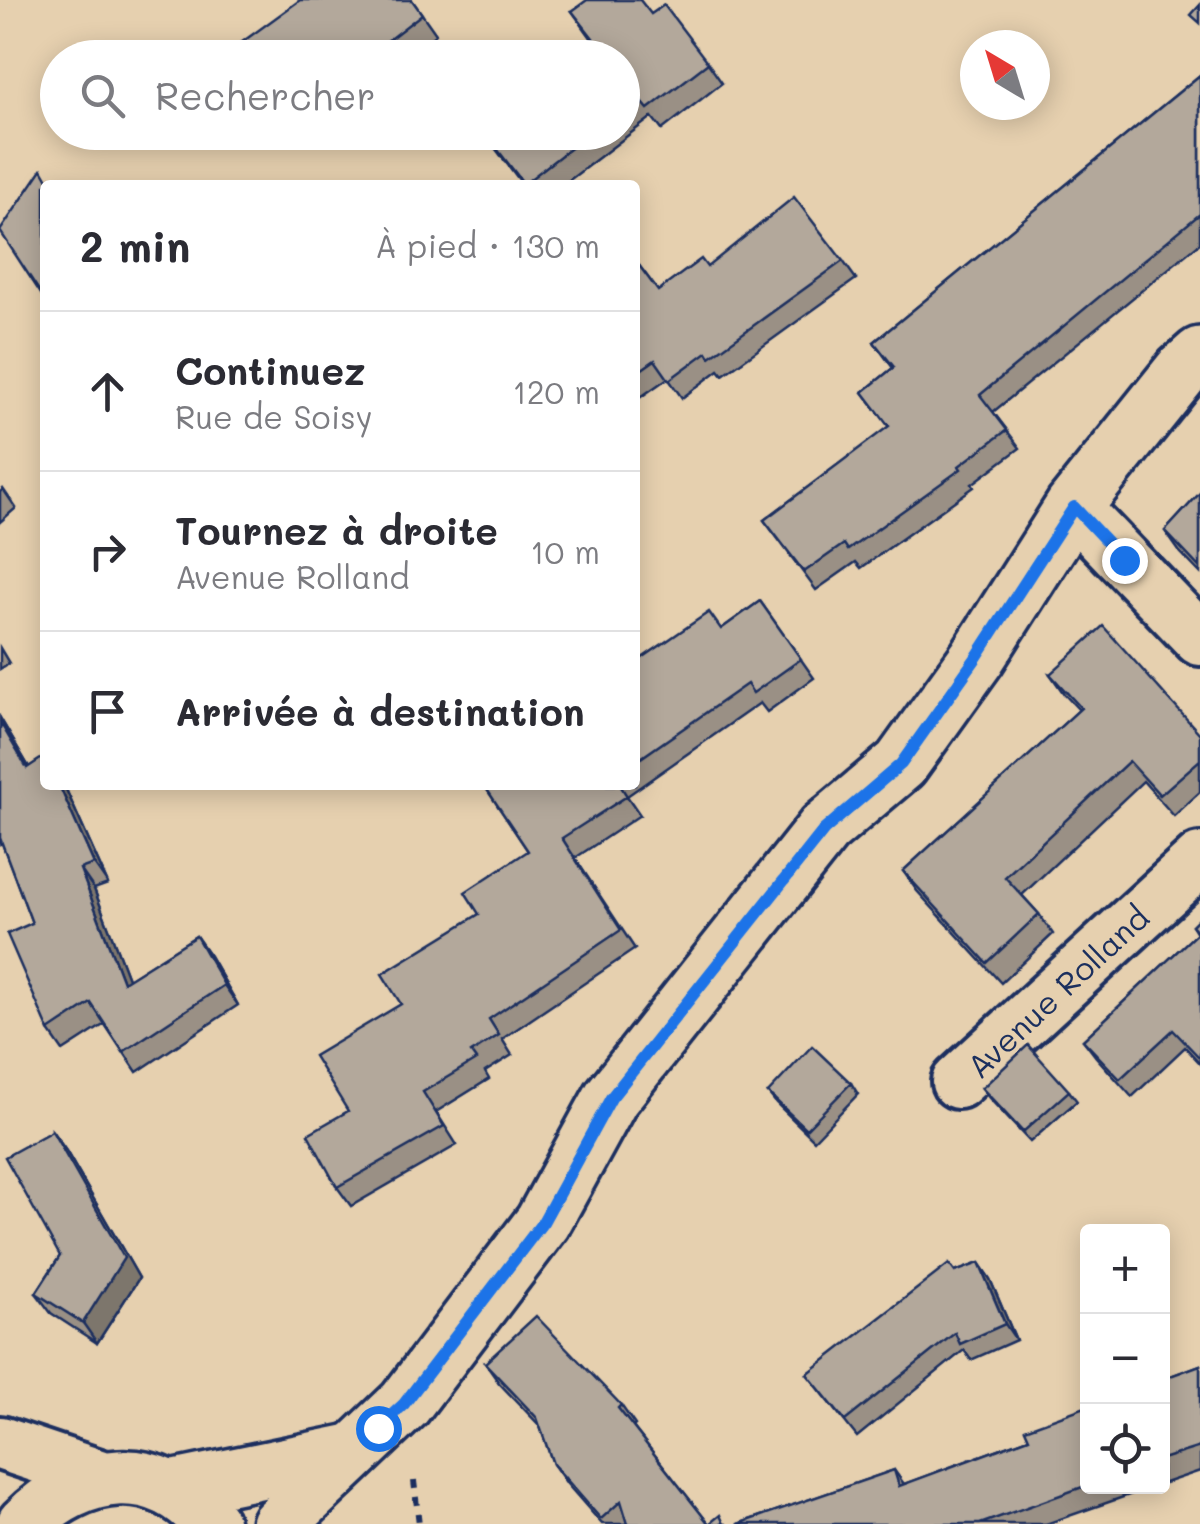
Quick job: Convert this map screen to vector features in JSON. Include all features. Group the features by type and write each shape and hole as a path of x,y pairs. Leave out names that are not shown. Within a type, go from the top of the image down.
{"main road":[{"path":"279,1524 404,1404 543,1222 611,1098 789,870 824,830 901,764 976,658 1074,507 1182,371 1200,354"},
{"path":"171,1489 351,1452"},
{"path":"25,1524 46,1502 74,1486 104,1478 138,1479 171,1489 200,1510 211,1524"}],"street":[{"path":"1074,507 1200,639"},
{"name":"Avenue Rolland","path":"958,1082 1200,860"},
{"path":"0,1443 104,1478"}],"building":[{"path":"300,0 412,0 422,14 388,40 245,40"},
{"path":"587,0 640,0 651,14 664,5 708,63 648,109 640,99 640,40 590,40 593,38 572,11"},
{"path":"1200,5 1200,23 1191,15"},
{"path":"1200,75 1200,214 980,395 1007,430 959,466 961,469 848,550 844,544 804,572 764,520 889,426 863,392 894,367 874,342"},
{"path":"498,150 568,150 529,180 521,180"},
{"path":"42,169 48,180 40,180 40,292 0,231"},
{"path":"794,197 843,261 710,357 707,352 669,380 655,360 640,370 640,267 658,291 701,259 707,267"},
{"path":"1200,493 1200,568 1165,531"},
{"path":"760,601 801,659 753,693 747,684 640,759 640,660 709,612 721,629"},
{"path":"1103,626 1200,734 1200,760 1160,795 1129,761 1005,877 1039,914 987,963 903,871 1081,708 1050,674"},
{"path":"0,722 27,768 40,759 40,790 61,790 94,864 80,869 123,982 196,936 224,985 123,1052 91,1003 49,1031 7,934 32,923 0,838"},
{"path":"487,790 623,790 627,796 562,838 621,930 489,1019 499,1035 471,1053 476,1060 423,1092 444,1126 337,1187 308,1134 348,1111 314,1056 401,1004 382,974 479,914 465,892 528,851"},
{"path":"1200,917 1200,1058 1173,1030 1120,1079 1083,1040 1198,932 1192,925"},
{"path":"1028,1045 1069,1091 1023,1132 982,1088"},
{"path":"812,1046 851,1083 806,1129 768,1093"},
{"path":"52,1131 124,1258 83,1323 36,1293 60,1256 5,1157"},
{"path":"979,1263 1005,1324 960,1344 955,1333 845,1421 807,1374 949,1264 955,1272"},
{"path":"536,1316 621,1405 618,1408 709,1524 628,1524 621,1501 601,1519 553,1464 537,1418 485,1363"},
{"path":"1200,1365 1200,1447 1170,1456 1170,1404 1170,1376"},
{"path":"1080,1409 1080,1488 980,1524 738,1524 894,1470 899,1486 1029,1438 1025,1429"},
{"path":"720,1515 724,1524 709,1524"}],"route":[{"path":"378,1428 404,1404 543,1222 611,1098 789,870 824,830 901,764 976,658 1074,507 1124,560"}]}
